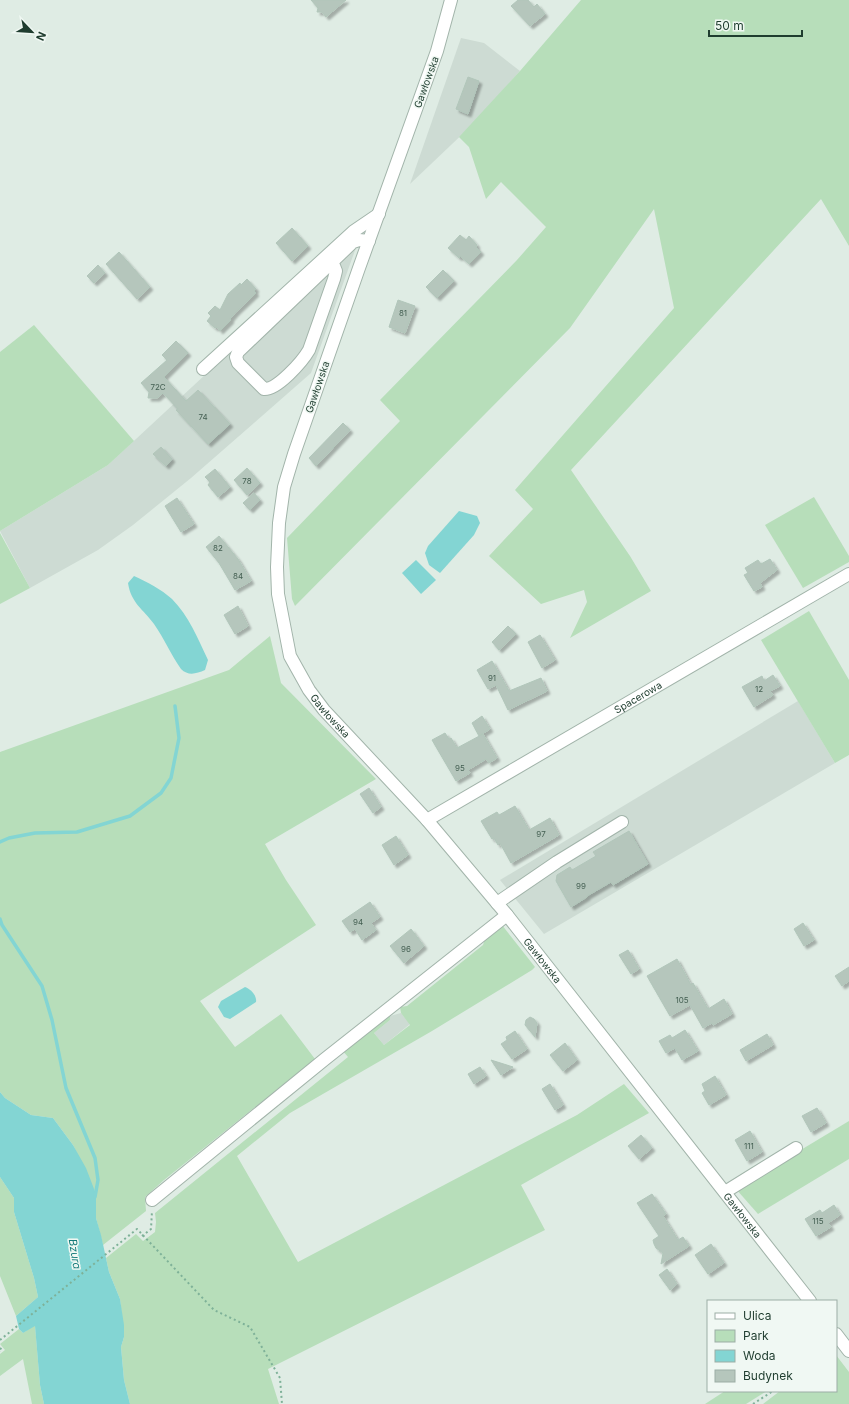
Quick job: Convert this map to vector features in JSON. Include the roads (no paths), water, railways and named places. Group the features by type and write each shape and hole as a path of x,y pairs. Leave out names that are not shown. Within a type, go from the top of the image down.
{"street":[{"name":"Gawłowska","path":"451,0 437,51 294,454 284,487 279,523 277,567 278,594 290,656 309,690 324,710 427,820 507,915 809,1300"},
{"path":"203,369 354,231 379,214"},
{"path":"332,262 336,271 334,279 309,350 304,358 279,383 269,389 264,389 238,363 236,357 238,352 332,262 353,242 359,240 369,241"},
{"name":"Spacerowa","path":"427,820 849,574"},
{"path":"497,903 557,862 622,822"},
{"path":"152,1200 325,1059 507,915"},
{"path":"725,1192 796,1148"},
{"path":"837,1335 849,1351"}],"water":[{"path":"459,511 477,516 480,523 474,535 440,573 429,565 425,553 428,546"},
{"path":"416,560 436,580 421,594 402,573"},
{"path":"134,576 163,592 178,606 193,628 208,660 205,670 192,674 186,673 181,669 158,629 132,596 128,583"},
{"path":"245,987 249,989 256,997 256,1002 230,1019 224,1017 218,1007 221,1001"},
{"name":"Bzura","path":"0,1092 5,1098 31,1115 53,1118 73,1145 86,1168 96,1194 96,1218 109,1272 120,1299 124,1325 124,1337 121,1347 124,1380 130,1404 44,1404 40,1385 35,1326 23,1333 19,1329 16,1316 38,1297 34,1278 14,1212 14,1198 0,1177"}],"waterway":[{"path":"0,842 9,838 35,833 77,832 130,816 161,793 171,778 179,738 175,706"},
{"path":"0,919 2,925 42,986 52,1020 66,1088 95,1158 98,1180 95,1197"}]}
